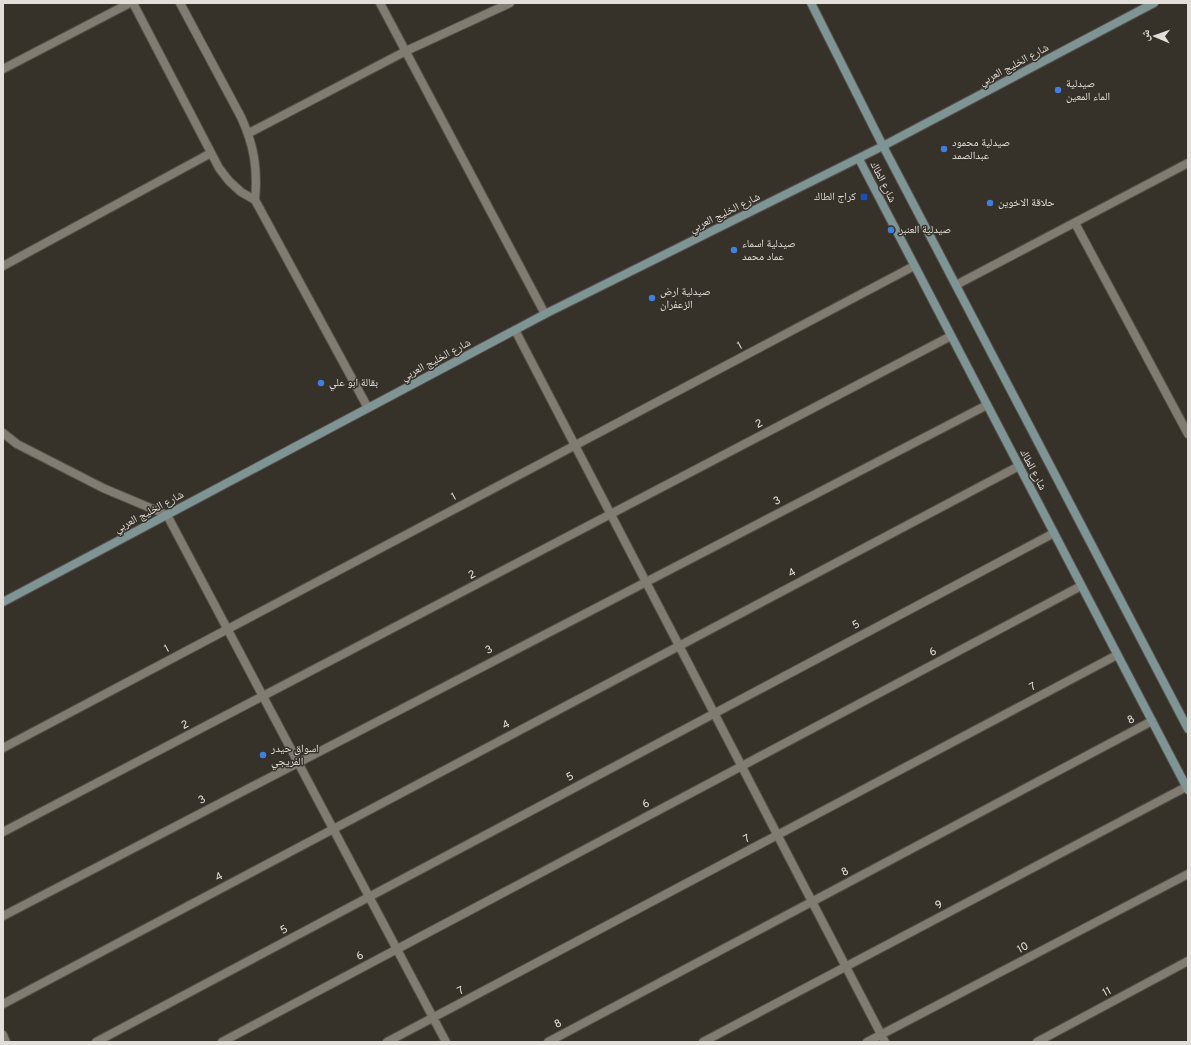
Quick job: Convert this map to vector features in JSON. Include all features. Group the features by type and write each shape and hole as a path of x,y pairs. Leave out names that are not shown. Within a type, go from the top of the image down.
{"main road":[{"path":"811,3 883,146"},
{"name":"شارع الخليج العربي","path":"3,602 545,314 858,159 1154,3"},
{"name":"شارع الطاك","path":"883,146 1188,729"},
{"name":"شارع الطاك","path":"858,159 1187,789"}],"street":[{"path":"3,69 130,3"},
{"path":"133,3 211,153 229,181 241,192 255,200"},
{"path":"180,3 241,117 248,133 255,164 255,200 368,408"},
{"path":"380,3 545,314"},
{"path":"248,133 406,51 510,3"},
{"path":"3,266 211,153"},
{"path":"956,285 1188,163"},
{"path":"1075,223 1188,434"},
{"name":"1","path":"3,748 914,266"},
{"path":"515,330 883,1038"},
{"name":"2","path":"3,832 951,336"},
{"name":"3","path":"3,916 987,405"},
{"path":"3,433 18,444 103,488 167,515 446,1042"},
{"name":"4","path":"3,1004 1019,466"},
{"name":"5","path":"96,1042 1054,533"},
{"name":"6","path":"222,1042 1081,586"},
{"name":"7","path":"387,1042 1117,655"},
{"name":"8","path":"548,1042 1152,721"},
{"name":"9","path":"702,1042 1187,789"},
{"name":"10","path":"867,1042 883,1038 1188,874"},
{"name":"11","path":"1037,1042 1188,961"},
{"path":"3,1035 6,1042"}],"place":[{"name":"صيدلية الماء المعين","path":"1058,90"},
{"name":"صيدلية محمود عبدالصمد","path":"944,149"},
{"name":"كراج الطاك","path":"864,197"},
{"name":"حلاقة الاخوين","path":"990,203"},
{"name":"صيدلية العنبر","path":"891,230"},
{"name":"صيدلية اسماء عماد محمد","path":"734,250"},
{"name":"صيدلية ارض الزعفران","path":"652,298"},
{"name":"بقالة ابو علي","path":"321,383"},
{"name":"اسواق حيدر الفريجي","path":"263,755"}]}
